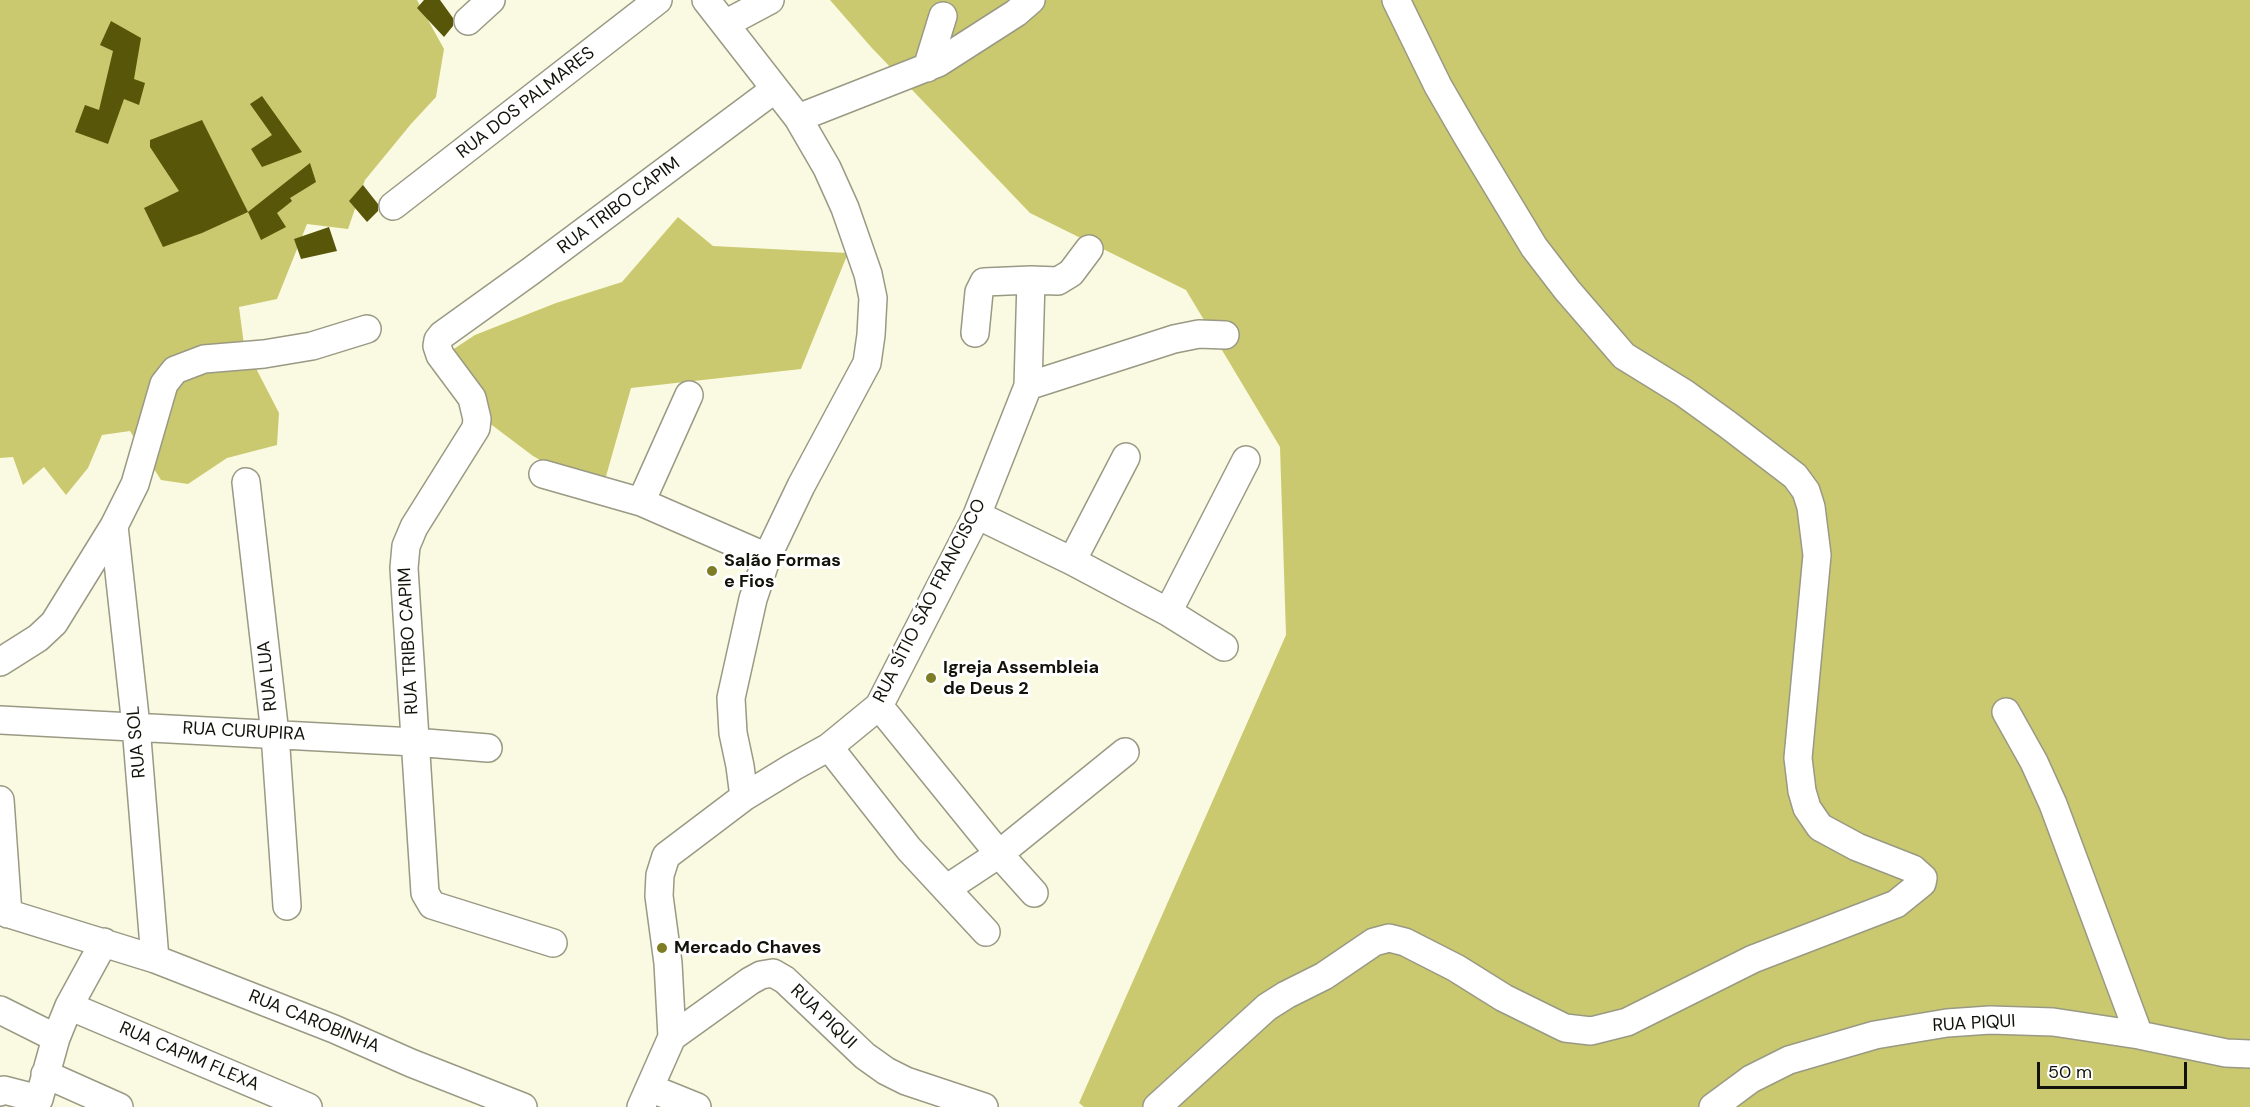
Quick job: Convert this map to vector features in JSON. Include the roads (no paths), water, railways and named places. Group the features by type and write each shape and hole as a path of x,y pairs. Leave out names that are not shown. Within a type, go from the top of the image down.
{"street":[{"path":"468,21 491,0"},
{"name":"RUA DOS PALMARES","path":"393,206 658,0"},
{"path":"706,0 798,118 828,168 868,274 873,298 867,363 801,486 767,557 753,599 731,698 733,734 744,797"},
{"path":"725,24 770,0"},
{"path":"798,118 927,68 1006,19 1031,0"},
{"path":"1157,1107 1267,1007 1324,976 1374,942 1389,938 1406,942 1504,998 1565,1028 1591,1031 1627,1022 1753,959 1896,904 1922,883 1923,879 1919,872 1901,862 1857,847 1820,827 1807,808 1802,791 1798,758 1816,555 1811,507 1806,490 1795,476 1727,424 1684,393 1624,356 1573,298 1534,247 1502,196 1438,86 1396,0"},
{"path":"927,68 943,16"},
{"name":"RUA TRIBO CAPIM","path":"553,943 432,905 427,899 422,872 414,742 404,568 406,546 414,527 476,428 477,419 472,399 440,355 438,340 775,89"},
{"path":"975,333 979,292 982,284 987,281 1058,281 1064,279 1089,249"},
{"name":"RUA SÍTIO SÃO FRANCISCO","path":"672,1037 668,963 659,896 660,875 666,856 744,797 830,747 879,706 977,515 1028,386 1032,280"},
{"path":"0,660 38,638 54,623 114,526 135,484 164,384 175,370 204,359 264,354 312,346 367,328"},
{"path":"1028,386 1174,339 1199,334 1225,334"},
{"path":"641,502 689,395"},
{"path":"1072,561 1126,457"},
{"path":"1168,612 1246,460"},
{"path":"543,474 641,502 767,557"},
{"name":"RUA LUA","path":"246,482 275,734 287,906"},
{"path":"977,515 1072,561 1168,612 1224,647"},
{"name":"RUA SOL","path":"114,526 136,726 155,959"},
{"path":"879,706 999,854 1034,893"},
{"path":"2006,712 2034,762 2053,804 2139,1035"},
{"name":"RUA CURUPIRA","path":"0,720 488,747"},
{"path":"830,747 884,820 986,932"},
{"path":"946,889 999,854 1125,752"},
{"path":"0,801 4,912"},
{"name":"RUA CAROBINHA","path":"4,912 155,959 334,1029 411,1063 523,1107"},
{"path":"40,1093 56,1038 69,1006 104,942"},
{"name":"RUA PIQUI","path":"672,1037 750,981 761,975 773,973 785,980 865,1056 886,1071 906,1081 984,1107"},
{"name":"RUA CAPIM FLEXA","path":"69,1006 308,1107"},
{"path":"0,1010 56,1038"},
{"name":"RUA PIQUI","path":"1713,1107 1751,1079 1789,1060 1875,1035 1947,1023 1990,1020 2053,1022 2139,1035 2226,1053 2250,1054"},
{"path":"672,1037 646,1097 697,1107"},
{"path":"1,1090 40,1093 118,1107"}],"place":[{"name":"Salão Formas e Fios","path":"712,571"},
{"name":"Igreja Assembleia de Deus 2","path":"931,678"},
{"name":"Mercado Chaves","path":"662,948"}]}
